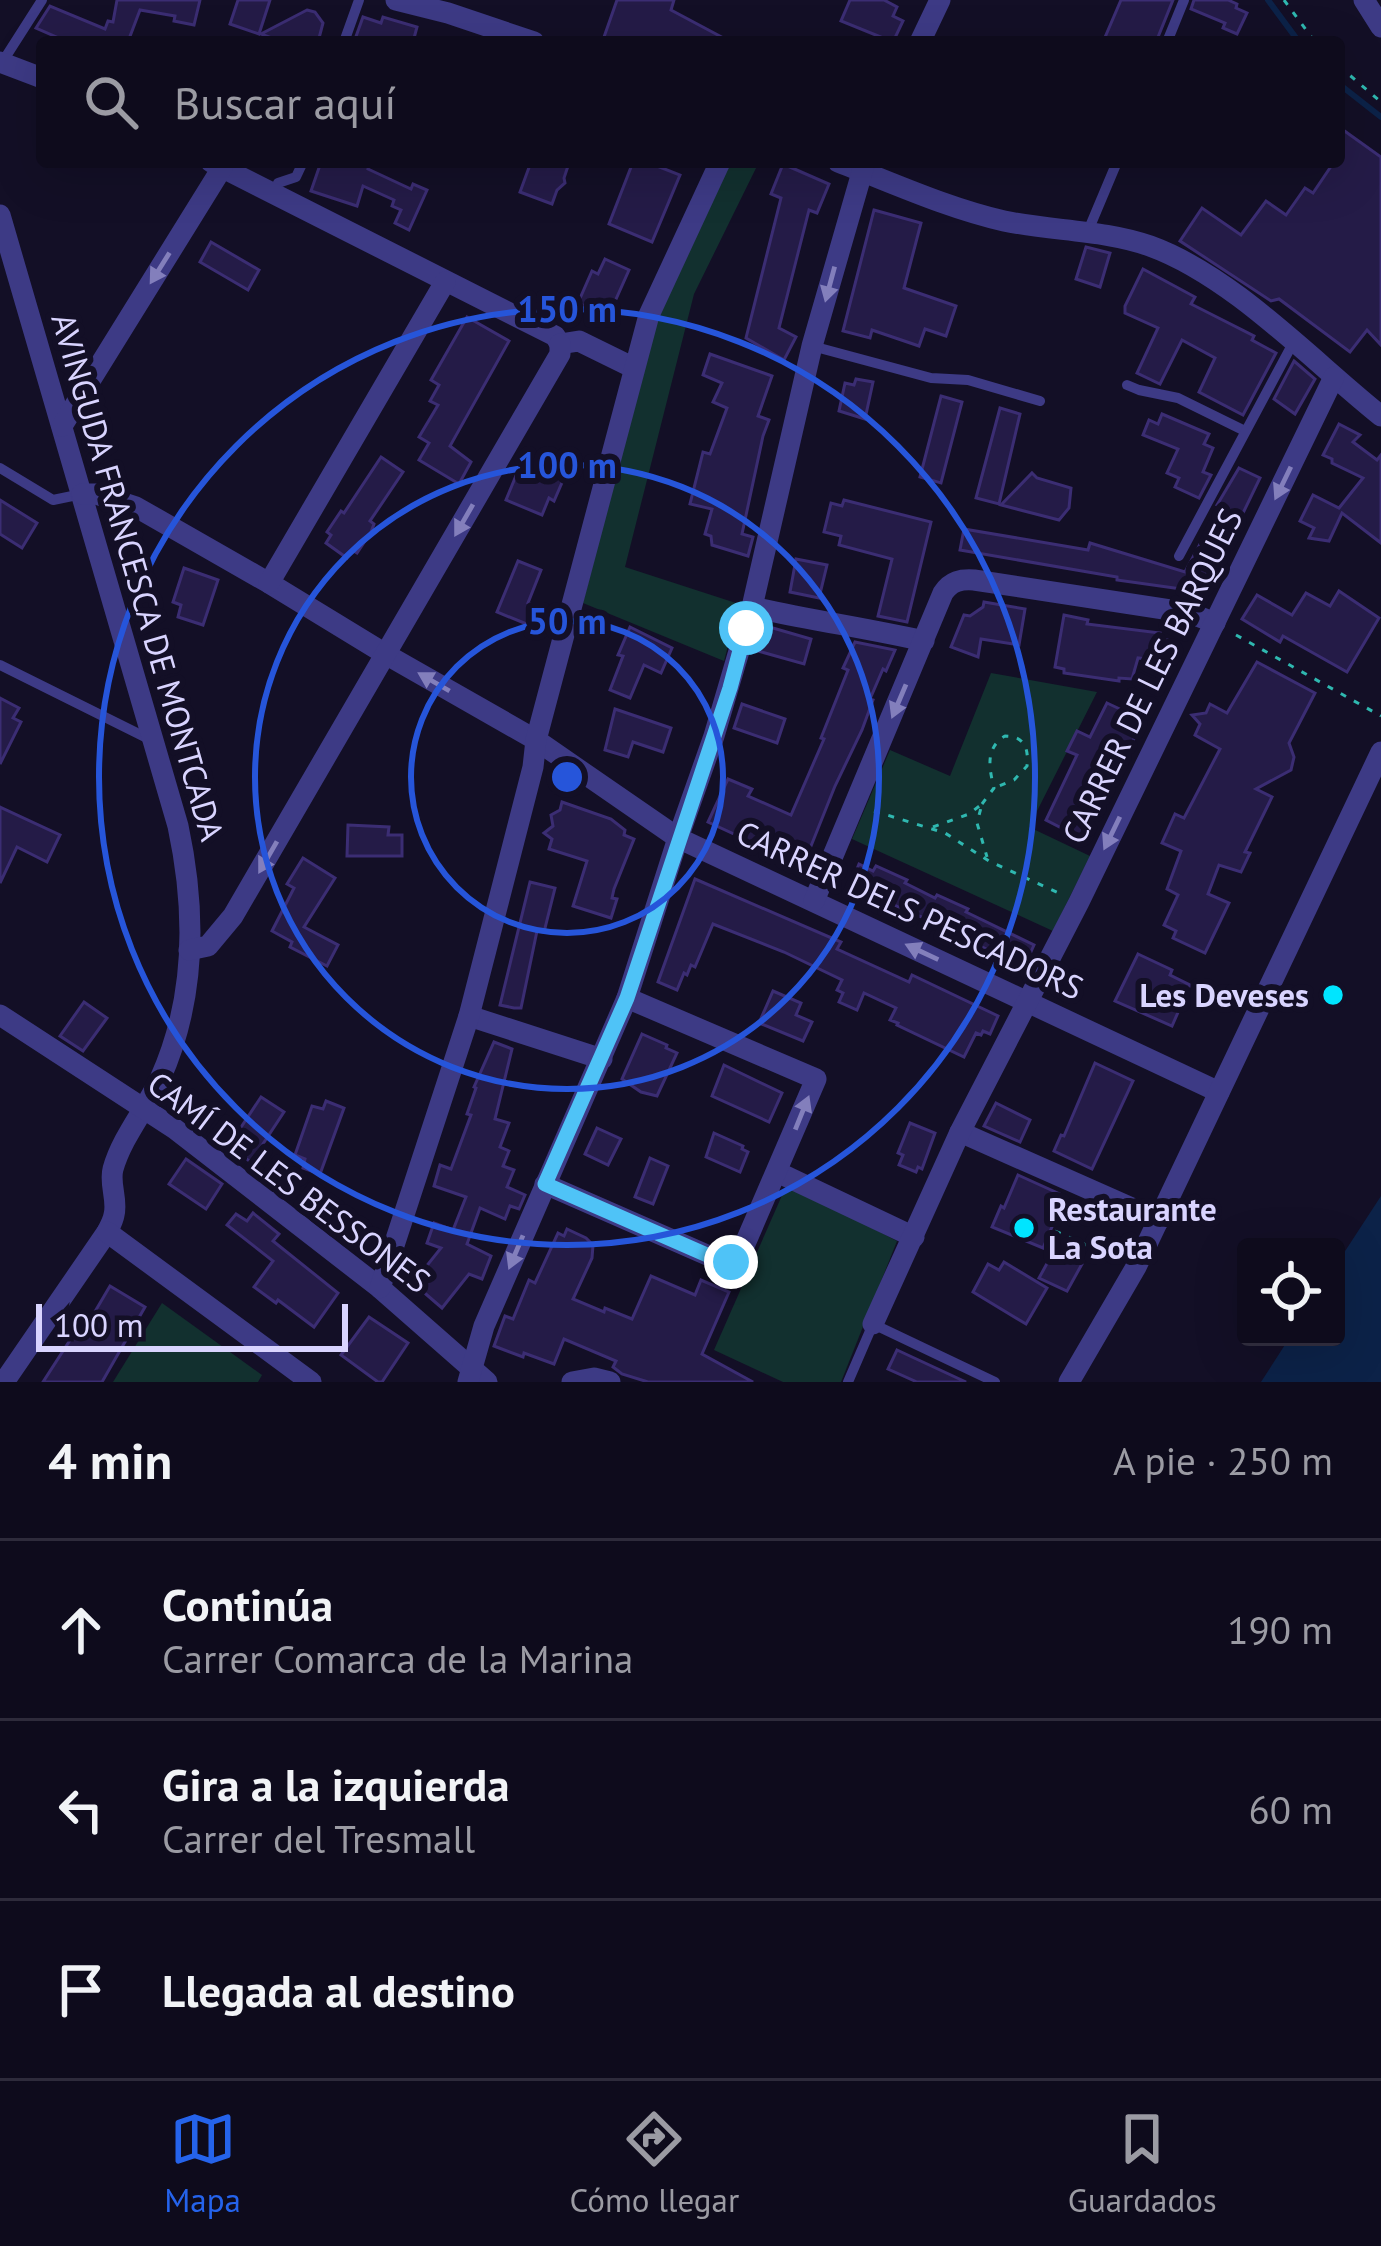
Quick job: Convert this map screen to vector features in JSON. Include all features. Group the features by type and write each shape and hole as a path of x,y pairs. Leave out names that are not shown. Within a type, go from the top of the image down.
{"street":[{"path":"396,0 517,36"},
{"path":"923,36 940,0"},
{"path":"1364,0 1381,27"},
{"path":"2,61 36,75"},
{"path":"62,426 214,168"},
{"path":"190,950 208,946 233,916 560,354 555,336 222,168"},
{"path":"380,1288 469,1016 536,740 652,307 717,168"},
{"path":"476,1378 484,1326 627,998 730,688 812,346 862,168"},
{"path":"868,168 987,217 1150,246 1241,299 1381,416"},
{"name":"AVINGUDA FRANCESCA DE MONTCADA","path":"0,215 188,874 190,950 177,1027 161,1076 111,1174 115,1213 107,1232"},
{"path":"269,583 445,283"},
{"path":"560,344 579,340 634,368"},
{"name":"CARRER DE LES BARQUES","path":"873,1324 960,1132 1079,902 1334,377"},
{"name":"CARRER DELS PESCADORS","path":"82,494 136,507 269,583 536,740 678,838 1219,1092"},
{"path":"814,901 943,593 960,579 1190,614 1215,623"},
{"path":"752,607 924,641"},
{"path":"1069,1382 1136,1267 1381,752"},
{"path":"545,1184 731,1262 741,1252 777,1172 815,1079 627,998"},
{"name":"CAMÍ DE LES BESSONES","path":"0,1015 175,1129 380,1288 476,1378"},
{"path":"469,1016 602,1059"},
{"path":"960,1132 1159,1220"},
{"path":"777,1172 914,1237"},
{"path":"5,1370 107,1232 311,1382"},
{"path":"572,1382 594,1378 610,1382"}],"lane":[{"path":"2,61 42,0"},
{"path":"346,36 358,0"},
{"path":"1169,36 1184,0"},
{"path":"272,195 278,183 296,177 300,168"},
{"path":"1087,234 1114,168"},
{"path":"1179,556 1293,343"},
{"path":"812,346 1040,401"},
{"path":"1127,385 1195,405 1246,431"},
{"path":"0,468 53,500 82,494"},
{"path":"0,665 154,742"},
{"path":"848,1382 873,1324 995,1382"}],"path":[{"path":"1284,0 1311,36"},
{"path":"1345,71 1381,102"},
{"path":"1215,623 1381,716"},
{"path":"931,827 969,814 994,788 1014,780 1028,766 1026,746 1014,736 1005,736 991,749 994,788"},
{"path":"982,804 977,823 989,860"},
{"path":"855,806 931,827 1079,902"},
{"path":"1054,1231 1136,1267"}],"green space":[{"path":"724,168 756,168 694,294 625,567 739,604 724,661 583,603 655,320"},
{"path":"991,673 1097,692 1029,827 1090,856 1053,931 852,839 890,750 950,776"},
{"path":"787,1184 897,1241 841,1382 783,1382 714,1350"},
{"path":"162,1303 262,1375 258,1382 113,1382"}],"water":[{"path":"1381,1196 1381,1382 1261,1382 1284,1346 1345,1346 1345,1251"}],"building":[{"path":"117,0 200,0 194,25 140,10 130,36 54,36 36,28 50,6 105,29 108,21 113,22"},
{"path":"238,0 270,0 259,34 230,24"},
{"path":"617,0 674,0 671,10 720,36 604,36"},
{"path":"850,0 884,0 897,7 893,16 903,21 896,36 878,36 841,21"},
{"path":"1121,0 1173,0 1158,36 1106,36"},
{"path":"1194,0 1237,4 1236,8 1247,13 1237,34 1223,28 1225,23 1191,9"},
{"path":"307,10 323,23 320,36 261,34"},
{"path":"363,17 381,23 383,17 417,27 415,36 356,36"},
{"path":"1345,131 1381,157 1381,345 1367,330 1350,352 1279,299 1271,301 1180,241 1202,208 1241,235 1266,201 1286,215 1305,188 1313,193 1330,168 1345,168"},
{"path":"319,168 368,168 411,189 413,184 427,190 409,230 395,223 401,210 392,206 394,200 363,186 357,206 311,191"},
{"path":"529,168 567,168 565,183 552,204 520,192"},
{"path":"631,168 662,168 680,175 652,242 609,224"},
{"path":"781,168 829,184 817,213 809,210 779,328 796,337 784,360 746,338 781,198 771,194"},
{"path":"874,210 921,223 904,288 956,306 946,336 925,329 919,346 872,330 870,338 843,331"},
{"path":"211,242 259,270 248,290 200,262"},
{"path":"1086,247 1110,253 1100,287 1076,279"},
{"path":"605,259 629,270 612,308 605,305 601,313 578,303 592,271 598,274"},
{"path":"1143,269 1195,297 1191,304 1254,336 1252,340 1276,353 1243,415 1199,392 1215,358 1182,340 1160,384 1137,373 1158,328 1125,313"},
{"path":"467,317 509,341 450,446 471,462 459,484 419,460 429,443 419,437 438,405 430,401 439,385 431,380"},
{"path":"710,354 772,376 758,416 769,420 742,534 753,537 748,556 712,545 711,536 705,534 712,509 690,504 703,452 710,454 727,408 713,402 722,383 703,375"},
{"path":"1294,361 1315,379 1295,414 1274,399"},
{"path":"856,379 873,382 865,419 839,411 845,383 854,385"},
{"path":"941,396 962,402 941,483 920,477"},
{"path":"1000,408 1020,414 999,504 976,498"},
{"path":"1162,414 1209,434 1204,444 1213,448 1203,472 1211,475 1199,498 1175,487 1179,478 1167,473 1178,449 1143,435 1149,420 1158,424"},
{"path":"1339,424 1360,435 1353,442 1377,460 1381,455 1381,543 1342,513 1329,541 1309,538 1314,528 1300,521 1313,495 1339,508 1363,478 1323,455"},
{"path":"381,457 403,472 370,521 374,524 371,532 357,553 352,550 347,558 326,543 331,535 327,532"},
{"path":"522,461 564,478 542,515 506,500"},
{"path":"1239,468 1260,478 1214,573 1207,570 1203,592 960,550 964,529 1088,550 1090,543 1185,572"},
{"path":"1032,473 1071,488 1069,508 1059,520 1001,505"},
{"path":"0,500 37,523 22,548 0,534"},
{"path":"844,500 931,522 907,622 878,616 892,559 839,545 841,536 824,532 831,503 842,506"},
{"path":"796,559 827,565 819,598 790,592"},
{"path":"518,561 541,570 528,603 536,606 529,625 497,612"},
{"path":"184,568 218,580 203,625 178,617 181,605 173,602"},
{"path":"1339,591 1379,618 1347,672 1242,619 1257,595 1292,615 1306,593 1330,606"},
{"path":"984,602 1025,609 1019,645 981,639 978,657 951,647 964,615 970,616"},
{"path":"1064,615 1088,620 1087,624 1160,633 1159,639 1167,640 1164,661 1138,658 1132,679 1119,681 1064,673 1055,667"},
{"path":"766,626 811,639 804,664 758,651"},
{"path":"630,627 672,648 661,673 644,665 630,698 610,690"},
{"path":"855,642 895,650 870,699 862,730 803,866 708,822 728,779 752,789 748,796 791,815 824,739"},
{"path":"1257,662 1315,693 1289,743 1294,757 1291,770 1256,789 1272,797 1245,852 1250,853 1241,872 1219,865 1208,894 1229,903 1205,953 1173,938 1176,931 1164,925 1178,895 1167,889 1181,851 1162,843 1175,814 1184,818 1220,749 1195,735 1200,724 1192,715 1206,713 1210,704 1227,713"},
{"path":"0,698 19,708 13,718 21,722 0,764"},
{"path":"1107,703 1143,720 1081,838 1046,820 1077,755 1067,751 1077,731 1090,737"},
{"path":"742,704 785,719 777,743 734,728"},
{"path":"615,709 671,728 663,752 633,742 628,757 605,750"},
{"path":"562,802 611,819 634,839 614,889 612,898 617,899 611,918 573,906 587,861 549,849 552,839 544,833 553,826 551,815 560,810"},
{"path":"0,807 60,835 47,862 17,847 0,883"},
{"path":"348,825 389,827 388,835 402,835 402,856 347,856"},
{"path":"303,858 335,878 304,927 338,945 327,966 290,947 292,942 272,931 294,888 287,884"},
{"path":"859,864 907,880 905,883 968,909 966,912 1034,945 1024,967 978,945 984,931 943,931 931,921 859,890 862,886 852,881"},
{"path":"695,879 841,942 837,949 909,982 912,975 998,1016 990,1034 976,1033 964,1057 890,1020 896,1008 864,993 857,1010 839,1002 843,993 837,990 842,980 713,924 695,967 691,965 684,973 677,990 658,982"},
{"path":"530,882 555,888 544,932 537,931 521,1008 514,1008 500,1005"},
{"path":"1138,954 1172,970 1170,975 1190,985 1172,1026 1115,1001"},
{"path":"773,991 801,1003 796,1015 812,1022 803,1041 759,1023"},
{"path":"84,1002 107,1018 83,1051 60,1036"},
{"path":"642,1034 677,1053 657,1096 622,1079"},
{"path":"494,1042 512,1049 495,1119 509,1123 500,1147 509,1151 503,1166 514,1170 507,1187 525,1195 519,1209 510,1206 505,1219 480,1208 467,1244 491,1256 482,1279 469,1274 442,1308 413,1283 441,1248 427,1243 434,1223 453,1230 466,1197 434,1186 440,1165 451,1169 471,1115 467,1114 474,1087"},
{"path":"1095,1063 1133,1081 1092,1169 1054,1151"},
{"path":"724,1065 782,1093 769,1122 712,1096"},
{"path":"261,1097 284,1112 251,1162 228,1147"},
{"path":"326,1101 344,1108 320,1174 303,1168 305,1159 295,1155 312,1106 323,1109"},
{"path":"996,1103 1030,1120 1020,1142 984,1126"},
{"path":"910,1123 935,1133 922,1169 916,1172 899,1165 903,1155 898,1153"},
{"path":"597,1128 621,1139 608,1165 585,1154"},
{"path":"714,1133 748,1152 740,1172 706,1157"},
{"path":"650,1158 668,1166 653,1204 635,1197"},
{"path":"186,1159 222,1184 206,1209 169,1184"},
{"path":"1018,1175 1062,1195 1043,1248 992,1227"},
{"path":"253,1213 279,1234 273,1241 338,1293 314,1327 254,1287 273,1261 227,1225 236,1214 247,1221"},
{"path":"567,1229 593,1245 573,1299 604,1312 605,1308 632,1319 651,1276 695,1295 701,1280 729,1292 702,1354 753,1382 648,1382 622,1374 613,1367 616,1361 564,1339 554,1364 494,1346 505,1316 513,1319 529,1280 535,1283 558,1233 564,1236"},
{"path":"1055,1249 1082,1264 1067,1291 1039,1278"},
{"path":"1004,1262 1047,1288 1026,1324 973,1292 988,1264 999,1270"},
{"path":"110,1286 145,1307 102,1382 43,1382 74,1334 80,1337"},
{"path":"369,1317 408,1343 382,1382 341,1355"},
{"path":"897,1350 966,1382 917,1382 888,1369"}],"waterway":[{"path":"1268,0 1295,36"},
{"path":"1345,89 1381,117"}],"place":[{"name":"Les Deveses","path":"1333,995"},
{"name":"Restaurante La Sota","path":"1024,1228"}],"route":[{"path":"731,1262 545,1184 627,998 746,628"}]}
